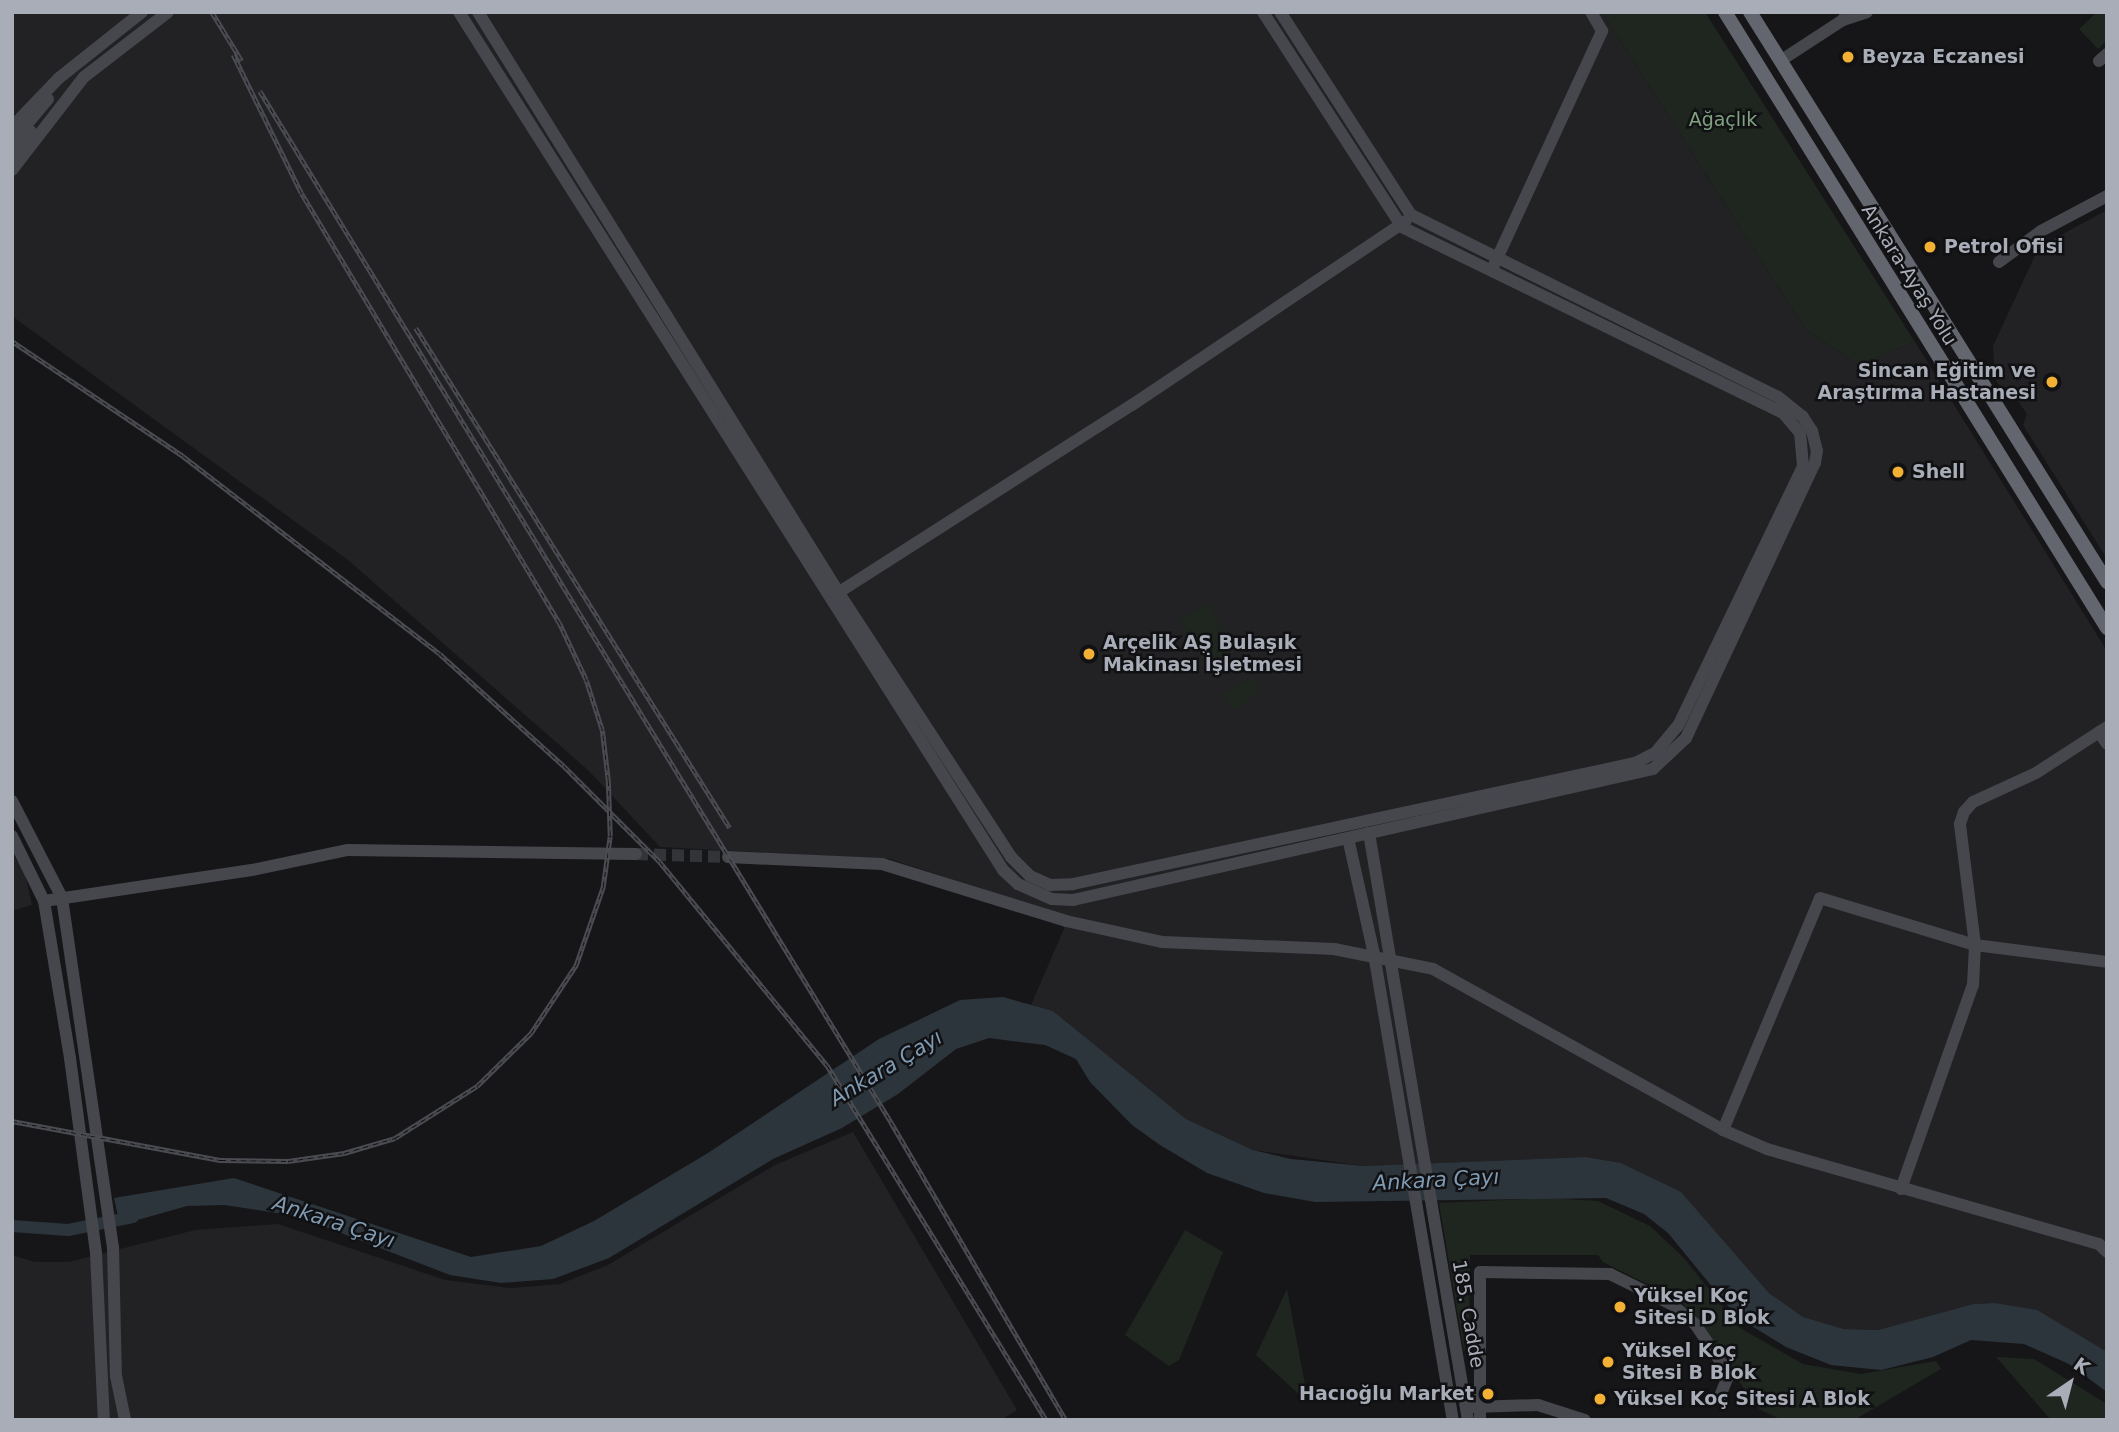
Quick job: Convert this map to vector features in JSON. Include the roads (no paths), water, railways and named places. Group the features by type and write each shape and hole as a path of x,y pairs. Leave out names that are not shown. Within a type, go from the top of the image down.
{"highway":[{"name":"Ankara-Ayaş Yolu","path":"1725,12 2107,628"},
{"name":"Ankara-Ayaş Yolu","path":"1750,12 2107,582"}],"street":[{"path":"12,142 92,49 142,12"},
{"path":"12,156 22,129 84,76 169,12"},
{"path":"459,12 834,595 1011,857 1030,876 1050,885 1073,884 1608,769 1655,753 1678,726 1803,466 1800,433 1783,412 1402,227 1263,12"},
{"path":"478,12 1003,870 1018,884 1052,900 1073,900 1631,777 1653,769 1671,756 1686,738 1815,463 1817,451 1812,430 1803,417 1778,397 1410,215 1280,12"},
{"path":"1491,272 1602,31 1591,12"},
{"path":"1780,61 1845,16 1867,12"},
{"path":"12,170 84,76"},
{"path":"1999,262 2041,231 2107,196"},
{"path":"834,595 1402,227 1410,215"},
{"path":"1901,1189 1970,998 1975,945 1966,896 1961,824 1964,812 1973,802 2036,773 2103,729 2107,744"},
{"path":"12,801 62,898 113,1247 116,1376 125,1420"},
{"path":"1369,833 1390,959 1414,1152"},
{"path":"12,836 44,901 96,1253 104,1420"},
{"path":"1348,838 1374,954 1425,1216"},
{"path":"44,901 252,870 348,850 636,854"},
{"path":"728,856 882,864 1066,921 1162,942 1374,954 1433,969 1723,1130 1767,1149 2099,1244 2107,1252"},
{"path":"1723,1130 1820,898 1975,945 2107,962"},
{"name":"185. Cadde","path":"1425,1216 1473,1413"},
{"name":"185. Cadde","path":"1425,1216 1453,1420"},
{"path":"1585,1420 1538,1405 1473,1413 1480,1272 1610,1274 1673,1305 1695,1324 1729,1374 1719,1399"}],"water":[{"path":"1003,997 1053,1011 1186,1119 1253,1150 1291,1159 1364,1166 1586,1157 1621,1163 1681,1192 1769,1293 1803,1317 1844,1329 1878,1330 1973,1304 1995,1303 2037,1310 2107,1352 2107,1392 2069,1364 2024,1344 1971,1340 1933,1357 1881,1370 1831,1365 1786,1347 1755,1328 1728,1306 1668,1233 1644,1214 1606,1198 1315,1202 1264,1193 1207,1173 1160,1145 1132,1125 1090,1082 1076,1059 1045,1045 989,1038 956,1049 898,1094 842,1128 773,1159 609,1258 553,1279 501,1283 450,1275 297,1216 224,1205 187,1206 120,1225 114,1198 234,1178 471,1257 541,1246 594,1221 708,1153 879,1039 960,1000"}],"waterway":[{"name":"Ankara Çayı","path":"12,1226 68,1230 133,1217"}],"tunnel":[{"path":"636,854 728,857"}],"railway":[{"path":"212,12 242,61"},
{"path":"12,1121 221,1160 288,1161 344,1153 395,1138 477,1086 531,1033 576,965 603,887 610,836 608,780 602,730 586,680 559,623 301,193 233,55"},
{"path":"260,91 891,1122 1066,1420"},
{"path":"416,328 730,828"},
{"path":"12,341 183,456 440,654 564,766 660,862 827,1065 1046,1420"}],"place":[{"name":"Beyza Eczanesi","path":"1848,57"},
{"name":"Petrol Ofisi","path":"1930,247"},
{"name":"Sincan Eğitim ve Araştırma Hastanesi","path":"2052,382"},
{"name":"Shell","path":"1898,472"},
{"name":"Arçelik AŞ Bulaşık Makinası İşletmesi","path":"1089,654"},
{"name":"Yüksel Koç Sitesi D Blok","path":"1620,1307"},
{"name":"Yüksel Koç Sitesi B Blok","path":"1608,1362"},
{"name":"Hacıoğlu Market","path":"1488,1394"},
{"name":"Yüksel Koç Sitesi A Blok","path":"1600,1399"}],"park label":[{"name":"Ağaçlık","path":"1723,120"}]}
